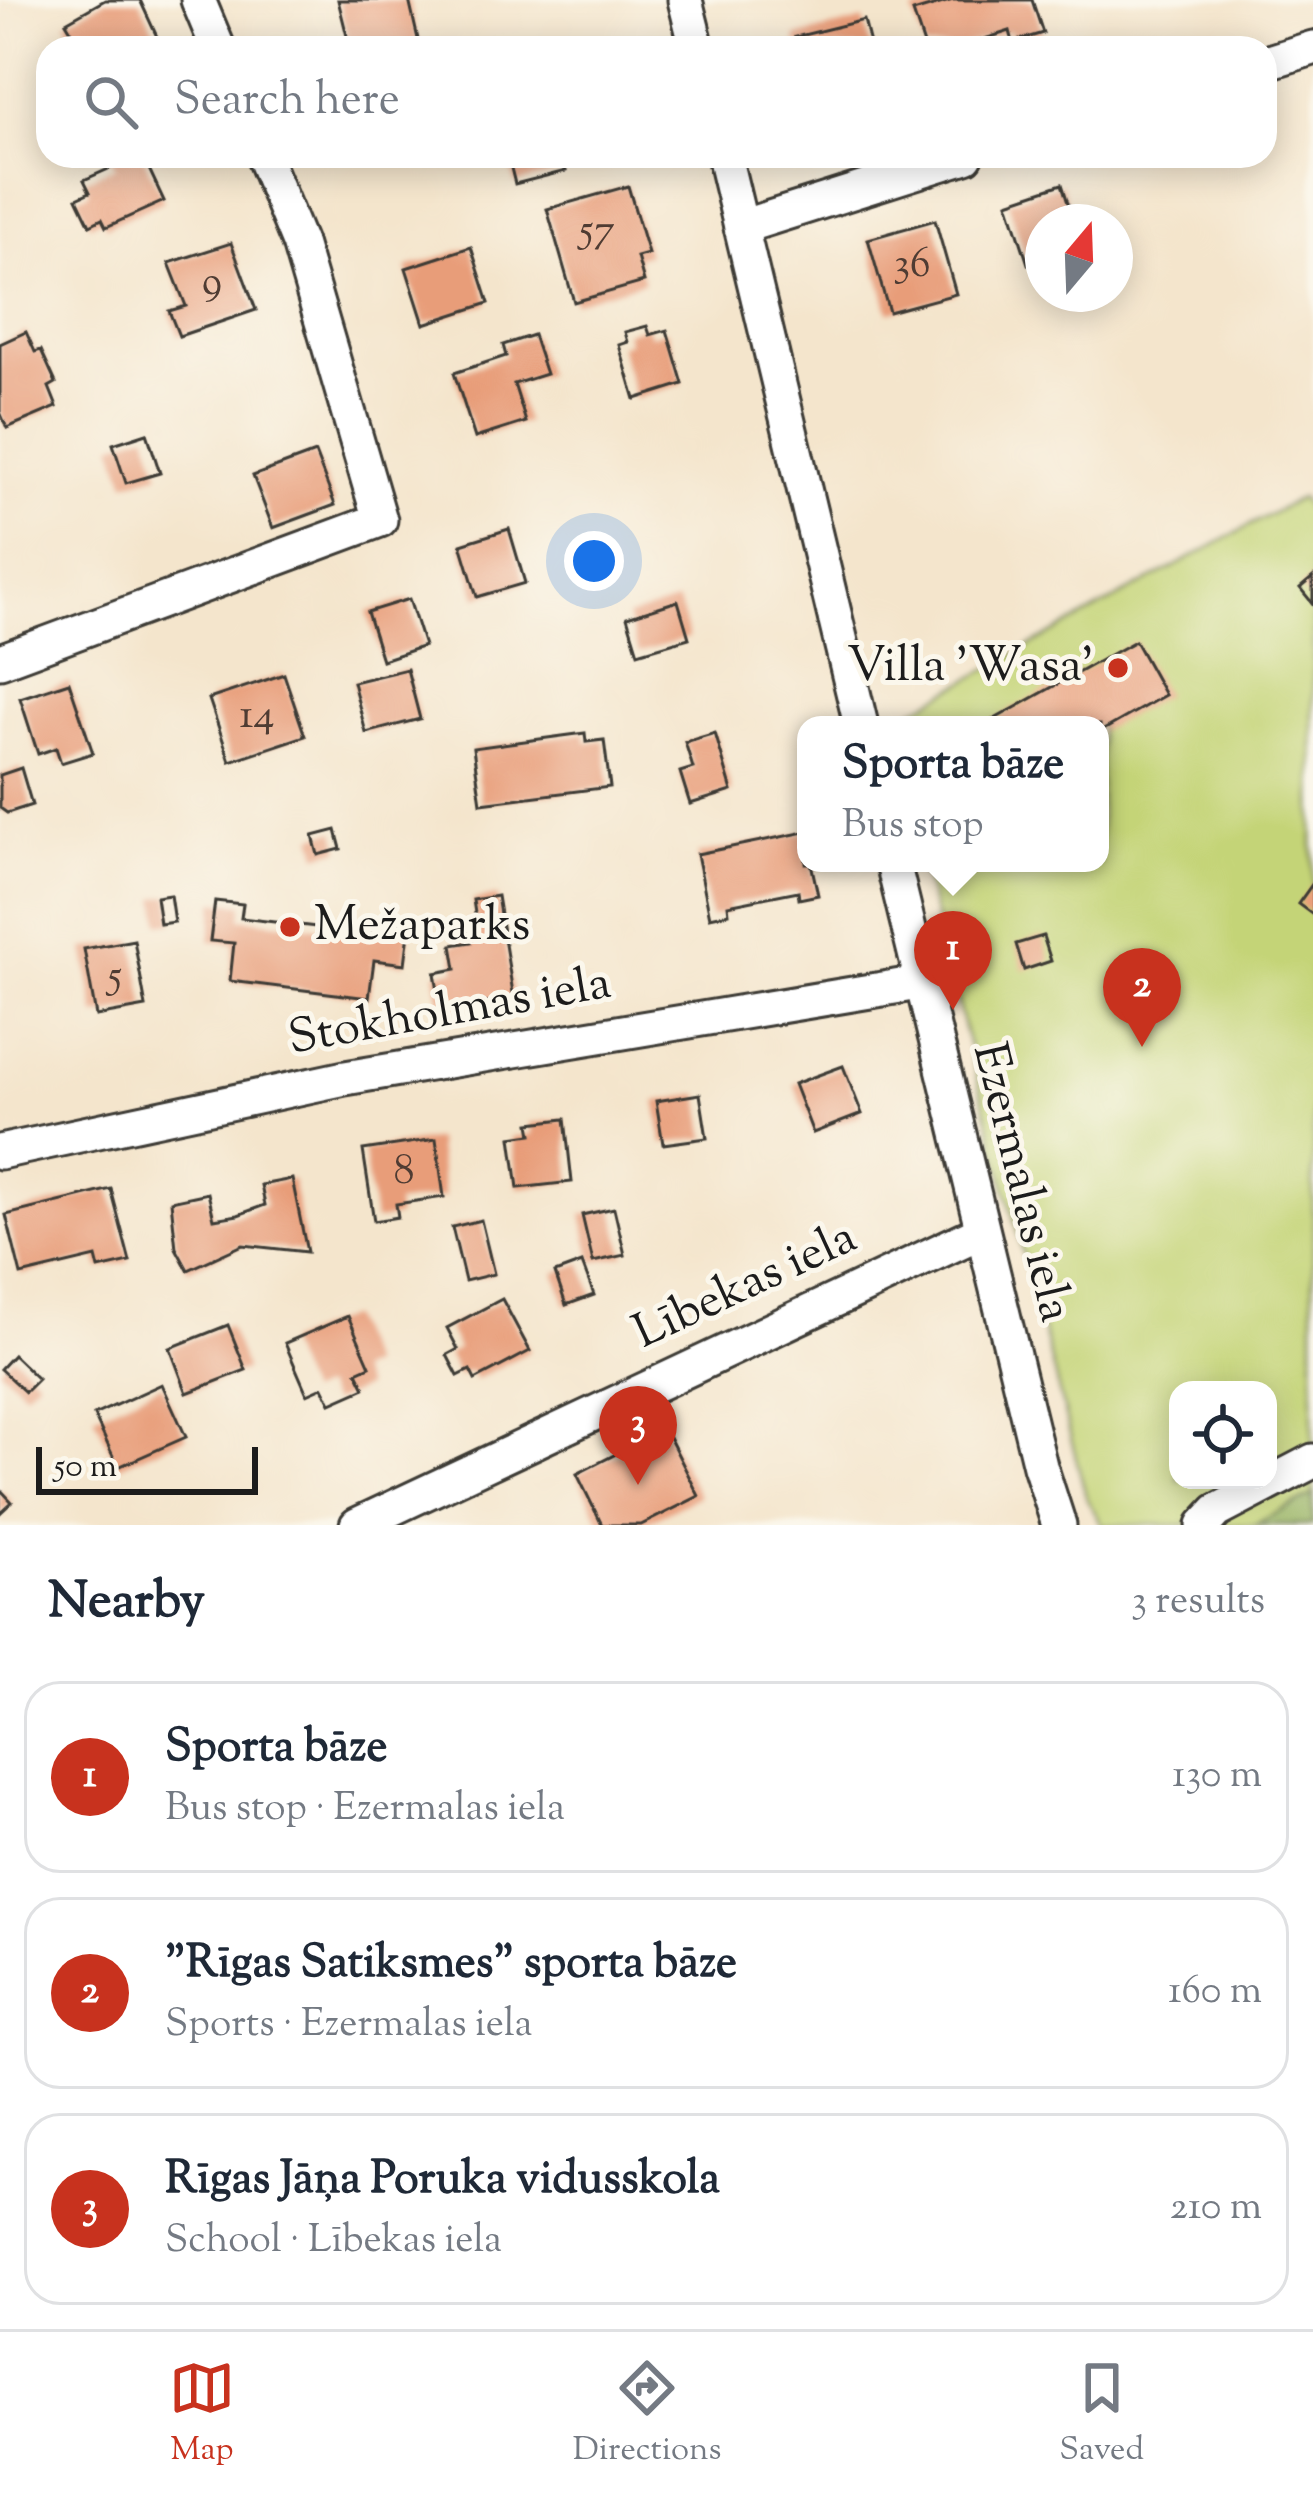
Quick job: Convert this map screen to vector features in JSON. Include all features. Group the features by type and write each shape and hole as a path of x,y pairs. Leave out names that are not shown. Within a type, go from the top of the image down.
{"street":[{"path":"198,0 213,36"},
{"path":"685,0 694,36"},
{"path":"1277,59 1313,48"},
{"path":"0,661 380,520 299,243 268,168"},
{"path":"727,168 859,716"},
{"path":"741,226 927,168"},
{"name":"Ezermalas iela","path":"895,872 919,983 1059,1525"},
{"name":"Stokholmas iela","path":"0,1151 345,1078 919,983"},
{"name":"Lībekas iela","path":"357,1525 982,1231"},
{"path":"1204,1525 1217,1511 1313,1461"}],"green space":[{"path":"1300,498 1313,514 1313,1501 1277,1525 1103,1525 1087,1500 923,872 1109,872 1109,716 902,716"},
{"path":"1313,1495 1313,1525 1253,1525"}],"building":[{"path":"105,0 140,0 157,36 75,36 66,22"},
{"path":"338,0 409,0 417,36 347,36"},
{"path":"953,0 1032,0 1043,33 921,36 913,12"},
{"path":"864,20 868,36 799,36"},
{"path":"111,168 149,168 164,201 106,227 102,219 90,225 77,198 90,192 84,180"},
{"path":"511,168 565,168 566,171 515,184"},
{"path":"1062,184 1068,204 1025,204 1025,255 1008,202"},
{"path":"628,186 648,254 637,257 644,282 574,302 547,209"},
{"path":"935,220 956,294 889,312 868,239"},
{"path":"231,243 256,310 179,336 169,311 186,306 169,263"},
{"path":"471,247 489,303 424,324 406,268"},
{"path":"647,326 650,335 667,330 683,384 635,399 619,345 628,342 625,332"},
{"path":"26,332 35,352 41,350 56,383 49,387 57,407 7,428 0,412 0,344"},
{"path":"533,335 546,374 514,384 526,422 475,438 454,373 506,356 503,345"},
{"path":"147,433 160,473 126,483 113,444"},
{"path":"315,453 335,505 273,528 253,476"},
{"path":"509,529 525,583 477,597 461,544"},
{"path":"1313,577 1313,604 1300,588"},
{"path":"409,599 424,646 382,660 367,612"},
{"path":"678,601 689,638 638,653 627,617"},
{"name":"Villa 'Wasa'","path":"1135,641 1165,695 1109,727 1109,716 1000,716"},
{"path":"407,669 420,719 366,733 353,682"},
{"path":"284,674 305,736 230,761 209,699"},
{"path":"69,682 93,753 61,763 56,748 38,754 20,698"},
{"path":"585,733 586,742 604,740 610,787 481,803 473,748"},
{"path":"715,733 732,791 690,804 680,772 693,768 685,742"},
{"path":"21,768 32,805 7,813 0,808 0,775"},
{"path":"336,830 341,849 318,855 313,836"},
{"path":"797,834 797,872 813,872 818,895 799,899 798,891 728,905 729,913 710,917 697,854"},
{"path":"1313,883 1313,915 1298,904"},
{"path":"170,895 174,922 160,924 156,897"},
{"path":"497,896 514,999 441,1010 435,973 456,969 452,945 471,942 467,921 476,920 473,900"},
{"path":"215,901 243,904 241,918 375,934 377,921 410,925 405,964 374,960 369,998 230,981 234,943 210,941"},
{"path":"1043,936 1051,961 1024,970 1016,944"},
{"path":"134,940 146,1007 96,1016 84,949"},
{"path":"843,1066 862,1114 813,1133 794,1084"},
{"path":"700,1094 707,1138 663,1144 656,1101"},
{"path":"565,1119 572,1182 518,1188 511,1137 532,1134 530,1123"},
{"path":"436,1139 444,1197 396,1204 398,1217 374,1221 363,1150"},
{"path":"292,1179 307,1252 243,1245 188,1270 176,1248 171,1201 208,1193 214,1219 238,1215 265,1205 261,1185"},
{"path":"111,1189 130,1262 99,1269 96,1257 21,1275 6,1215"},
{"path":"614,1208 625,1255 593,1262 582,1215"},
{"path":"481,1220 494,1274 465,1281 452,1227"},
{"path":"582,1263 594,1295 566,1305 555,1273"},
{"path":"502,1299 530,1351 475,1380 470,1370 458,1376 447,1355 458,1349 447,1328"},
{"path":"348,1316 370,1366 357,1372 365,1388 331,1403 323,1387 307,1394 285,1343"},
{"path":"228,1325 246,1370 187,1393 170,1348"},
{"path":"13,1355 38,1379 25,1392 0,1369"},
{"path":"162,1384 186,1437 118,1467 94,1415"},
{"path":"665,1429 699,1496 641,1525 602,1525 577,1474"},
{"path":"0,1489 12,1502 0,1513"}],"place":[{"name":"Villa 'Wasa'","path":"1118,668"},
{"name":"Mežaparks","path":"290,927"},
{"name":"Sporta bāze","path":"953,1010"},
{"name":"\"Rīgas Satiksmes\" sporta bāze","path":"1142,1047"},
{"name":"Rīgas Jāņa Poruka vidusskola","path":"638,1485"}]}
